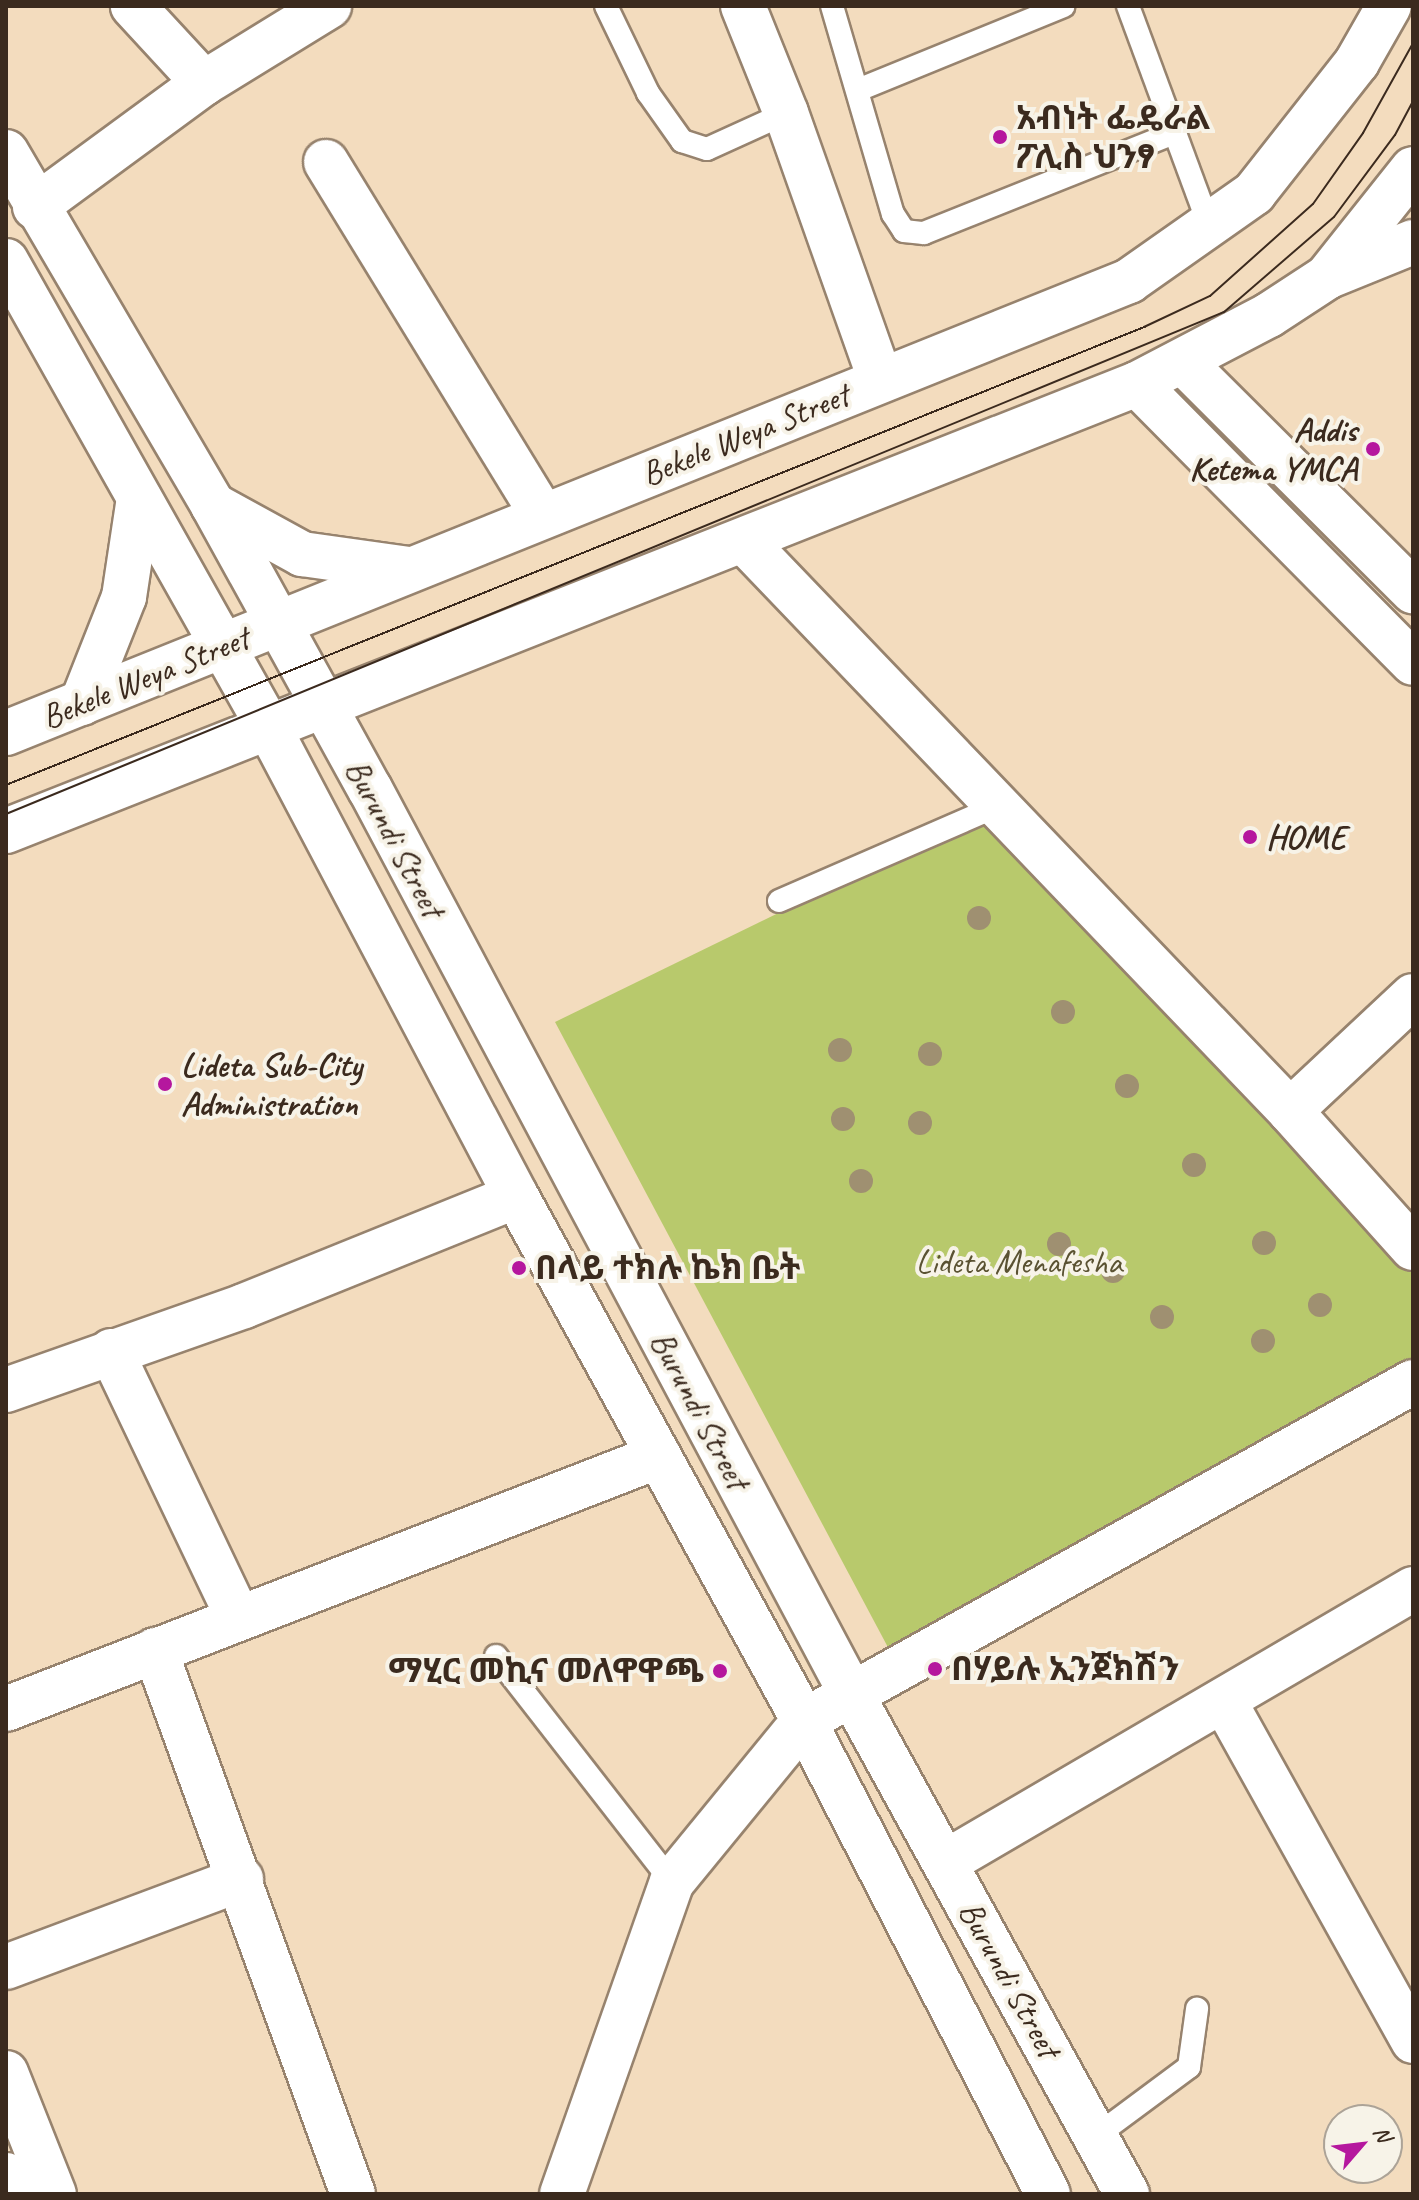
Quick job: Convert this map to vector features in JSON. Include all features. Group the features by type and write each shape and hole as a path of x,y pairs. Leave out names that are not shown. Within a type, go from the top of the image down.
{"main road":[{"path":"133,6 204,83"},
{"path":"35,207 204,83 329,6"},
{"path":"743,6 786,113 880,379"},
{"name":"Bekele Weya Street","path":"6,733 1129,281 1210,228 1254,193 1310,127 1371,42 1389,6"},
{"name":"Burundi Street","path":"6,152 35,207 213,505 278,623 852,1695 1127,2194"},
{"path":"326,162 543,516"},
{"path":"1327,277 1413,169"},
{"path":"6,831 269,728 464,646 745,542 1137,384 1183,362 1327,277 1413,242"},
{"name":"Burundi Street","path":"6,261 269,728 516,1196 804,1721 1048,2194"},
{"path":"1183,362 1413,591"},
{"path":"1137,384 1413,663"},
{"path":"82,703 124,597 139,498"},
{"path":"213,505 302,554 413,569"},
{"path":"745,542 1290,1111 1413,1248"},
{"path":"1290,1111 1413,996"},
{"path":"6,1390 244,1306 516,1196"},
{"path":"111,1351 238,1617"},
{"path":"562,2194 672,1882 804,1721 1413,1382"},
{"path":"6,1709 659,1456"},
{"path":"946,1862 1413,1589"},
{"path":"155,1650 241,1879 353,2194"},
{"path":"1224,1701 1413,2041"},
{"path":"6,1967 241,1879"},
{"path":"6,2073 54,2194"},
{"path":"6,2175 13,2194"}],"lane":[{"path":"606,6 648,93 682,141 707,149 786,113"},
{"path":"832,6 893,214 904,231 924,233 1176,132"},
{"path":"858,90 1064,6"},
{"path":"1128,6 1210,228"},
{"path":"779,901 998,806"},
{"path":"496,1656 672,1882"},
{"path":"1096,2136 1189,2067 1197,2009"}],"green space":[{"name":"Lideta Menafesha","path":"998,806 1413,1252 1413,1382 899,1668 555,1022"}],"tram line":[{"path":"6,785 1144,327 1210,296 1313,204 1363,133 1413,43"},
{"path":"6,814 1224,312 1334,217 1395,135 1413,101"}],"place":[{"name":"አብነት ፌዴራል ፖሊስ ህንፃ","path":"1000,137"},
{"name":"Addis Ketema YMCA","path":"1373,449"},
{"name":"HOME","path":"1250,837"},
{"name":"Lideta Sub-City Administration","path":"165,1084"},
{"name":"በላይ ተክሉ ኬክ ቤት","path":"519,1268"},
{"name":"በሃይሉ ኢንጀክሽን","path":"935,1669"},
{"name":"ማሂር መኪና መለዋዋጫ","path":"720,1671"}]}
